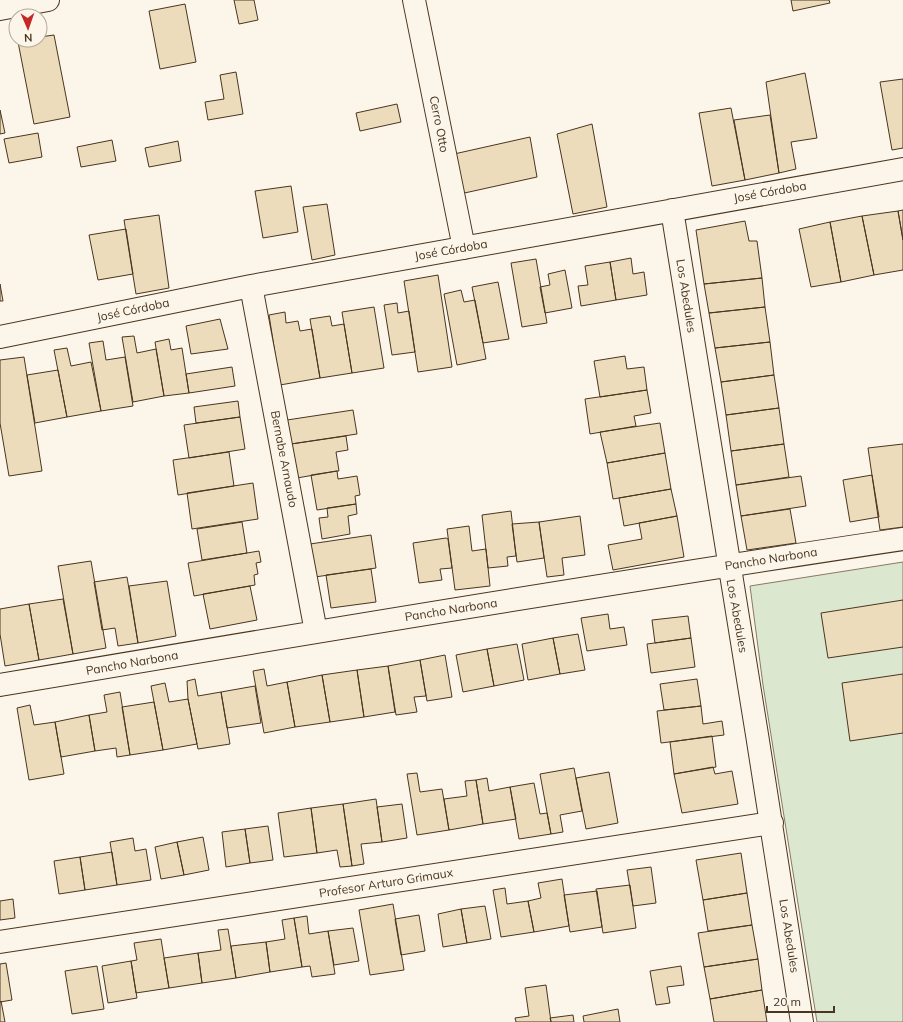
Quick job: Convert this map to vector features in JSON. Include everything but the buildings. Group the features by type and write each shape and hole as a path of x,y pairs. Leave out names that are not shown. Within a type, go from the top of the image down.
{"street":[{"path":"0,9 48,0"},
{"name":"Cerro Otto","path":"414,0 464,248"},
{"name":"José Córdoba","path":"0,337 251,286 903,169"},
{"name":"Los Abedules","path":"672,210 772,823 802,1022"},
{"name":"Bernabe Arnaudo","path":"251,286 316,632"},
{"name":"Pancho Narbona","path":"0,685 729,565 903,539"},
{"name":"Profesor Arturo Grimaux","path":"0,942 772,823"}],"green space":[{"path":"903,562 903,1022 817,1022 763,685 750,586"}]}
